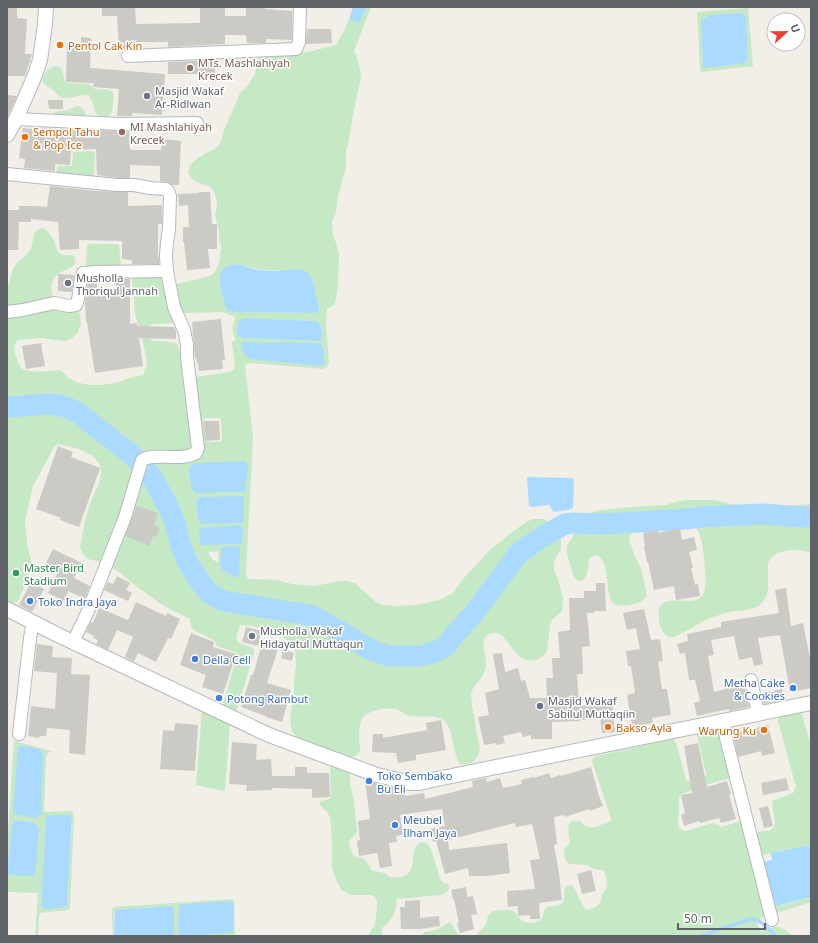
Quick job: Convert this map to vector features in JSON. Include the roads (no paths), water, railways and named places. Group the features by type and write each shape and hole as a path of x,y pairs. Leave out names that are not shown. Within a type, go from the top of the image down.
{"street":[{"path":"7,135 16,119 40,60 46,7"},
{"path":"128,56 296,49 299,42 300,7"},
{"path":"16,119 120,124 197,123"},
{"path":"7,174 166,189 170,196 169,230 166,242 167,271 175,310 184,330 187,344 187,357 198,448 196,453 189,456 148,457 142,460 125,517 88,611 73,642"},
{"path":"7,312 54,303 69,306 76,305 83,273 167,271"},
{"path":"7,609 269,735 377,775 410,783 437,780 811,703"},
{"path":"19,734 33,622"},
{"path":"751,680 758,713"},
{"path":"723,720 772,920"}],"water":[{"path":"353,7 366,7 360,23 349,19"},
{"path":"742,13 746,17 748,60 745,63 703,68 701,22 703,19 708,15"},
{"path":"233,264 254,269 276,271 294,269 304,271 313,281 319,305 318,312 229,311 226,308 222,293 220,276 221,271 224,268"},
{"path":"244,318 317,321 322,329 321,340 242,338 237,335 237,330 239,321"},
{"path":"241,343 321,344 324,354 324,365 249,359 242,350"},
{"path":"246,461 248,467 244,492 195,493 193,491 189,468 191,465 196,463"},
{"path":"528,477 573,478 573,508 553,512 550,505 529,506"},
{"path":"244,496 244,519 242,523 200,524 196,502 200,497"},
{"path":"240,525 243,530 242,543 240,544 203,545 200,542 199,530 201,528"},
{"path":"237,546 240,548 239,576 236,578 221,569 220,566 221,547"},
{"path":"19,746 38,749 43,754 41,815 36,818 14,814 13,812"},
{"path":"52,815 70,815 72,817 67,906 45,909 42,908 41,905 46,818"},
{"path":"18,820 36,824 39,830 36,873 33,876 11,875 7,872 12,824 14,821"},
{"path":"806,846 811,847 811,897 777,906 775,904 763,862 772,860 771,853"},
{"path":"230,901 234,905 232,932 179,936 179,907 181,904"},
{"path":"171,906 174,909 174,936 114,936 115,910"}],"waterway":[{"path":"7,407 51,404 66,407 77,412 132,455 152,477 170,510 188,563 209,593 223,601 310,615 373,651 389,656 420,656 435,652 446,646 474,613 518,554 547,534 565,524 605,524 765,514 811,517"},
{"path":"701,936 750,919 761,922 776,936"}],"place":[{"name":"Pentol Cak Kin","path":"60,45"},
{"name":"MTs. Mashlahiyah Krecek","path":"190,68"},
{"name":"Masjid Wakaf Ar-Ridlwan","path":"147,96"},
{"name":"MI Mashlahiyah Krecek","path":"122,132"},
{"name":"Sempol Tahu & Pop Ice","path":"25,137"},
{"name":"Musholla Thoriqul Jannah","path":"68,283"},
{"name":"Master Bird Stadium","path":"16,573"},
{"name":"Toko Indra Jaya","path":"30,601"},
{"name":"Musholla Wakaf Hidayatul Muttaqun","path":"252,636"},
{"name":"Della Cell","path":"195,659"},
{"name":"Metha Cake & Cookies","path":"793,688"},
{"name":"Potong Rambut","path":"219,698"},
{"name":"Masjid Wakaf Sabilul Muttaqiin","path":"540,706"},
{"name":"Bakso Ayla","path":"608,727"},
{"name":"Warung Ku","path":"764,730"},
{"name":"Toko Sembako Bu Eli","path":"369,781"},
{"name":"Meubel Ilham Jaya","path":"395,825"}]}
